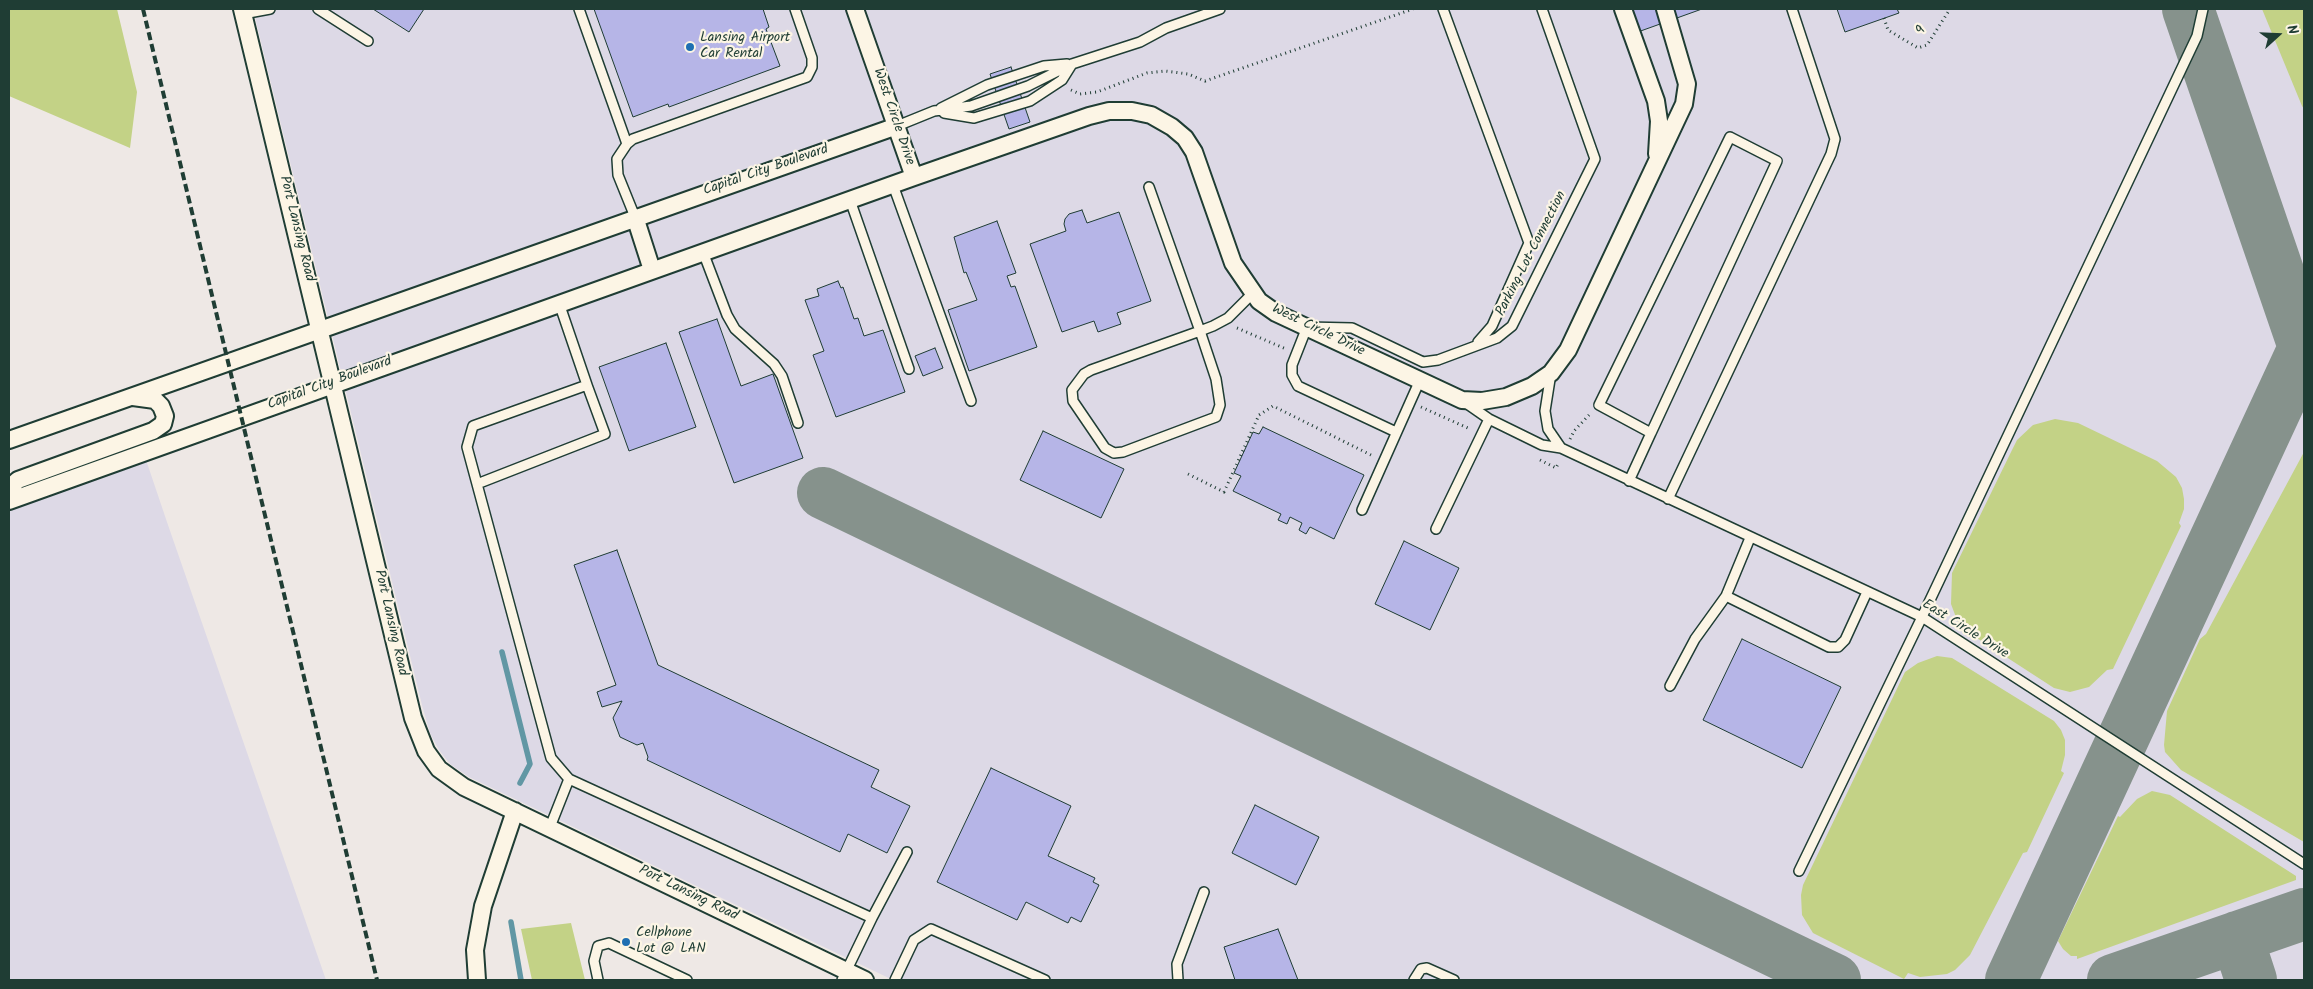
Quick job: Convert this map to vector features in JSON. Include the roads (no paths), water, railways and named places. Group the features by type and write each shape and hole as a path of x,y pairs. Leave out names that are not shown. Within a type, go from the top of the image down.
{"street":[{"name":"West Circle Drive","path":"855,9 914,177 1089,116 1109,111 1132,111 1151,115 1185,138 1194,152 1233,263 1259,302 1307,327 1462,400 1482,401 1506,397 1532,386 1551,373 1568,350 1684,104 1687,84 1676,40 1665,9"},
{"path":"1623,9 1656,101 1659,121 1656,161"},
{"name":"Port Lansing Road","path":"243,11 413,718 426,751 439,769 464,787 550,827 844,976 865,980"},
{"name":"Capital City Boulevard","path":"9,440 635,217 897,126"},
{"name":"Capital City Boulevard","path":"9,501 914,177"},
{"path":"635,217 652,270"},
{"name":"Capital City Boulevard","path":"9,488 18,480 153,431 163,424 165,416 161,406 155,400 130,397"},
{"path":"477,980 475,950 483,906 515,811"}],"lane":[{"path":"243,11 270,9"},
{"path":"318,9 368,41"},
{"path":"579,9 627,144"},
{"path":"635,217 618,175 617,159 627,144 633,139 807,77 812,67 812,58 795,9"},
{"path":"934,111 970,106 1028,86 1072,64 1140,42 1166,28 1220,9"},
{"path":"1443,9 1529,243 1492,326 1485,336 1472,347"},
{"name":"Parking Lot Connection","path":"1307,327 1352,328 1423,362 1438,360 1497,338 1512,326 1595,159 1542,9"},
{"path":"1668,500 1831,154 1835,140 1833,127 1792,9"},
{"path":"1799,870 1922,617 2197,36 2203,9"},
{"path":"934,111 974,118 1012,107 1042,95 1062,80 1072,64"},
{"path":"897,126 934,111 987,85 1044,66 1072,64"},
{"path":"1629,481 1777,161 1730,136 1599,405 1651,433"},
{"path":"893,185 971,401"},
{"path":"1149,187 1200,331 1219,393 1220,405 1216,417 1123,452 1114,453 1105,448 1073,401 1072,390 1084,374 1200,331 1228,318 1253,293"},
{"path":"850,200 909,369"},
{"path":"703,252 731,322 735,329 774,364 782,376 798,424"},
{"path":"477,484 605,434 560,303"},
{"path":"1307,327 1292,365 1292,375 1298,386 1396,432"},
{"path":"1551,373 1546,411 1548,429 1561,448"},
{"path":"1362,510 1420,380"},
{"path":"587,385 473,426 467,447 551,758 569,779 872,918"},
{"name":"East Circle Drive","path":"1462,400 1489,418 1542,445 1561,448 1668,500 1922,617 2304,864"},
{"path":"1436,529 1489,418"},
{"path":"1670,686 1695,640 1726,596 1750,538"},
{"path":"1726,596 1829,647 1838,647 1845,640 1867,592"},
{"path":"550,827 569,779"},
{"path":"844,976 907,852"},
{"path":"1178,980 1177,964 1204,892"},
{"path":"895,980 914,940 931,929 1045,980"},
{"path":"598,980 594,961 598,946 610,942 687,980"},
{"path":"1414,980 1421,969 1427,968 1454,980"}],"waterway":[{"path":"502,652 530,764 520,783"},
{"path":"511,922 521,980"}],"railway":[{"path":"143,9 377,980"}],"place":[{"name":"Lansing Airport Car Rental","path":"690,47"},
{"name":"Cellphone Lot @ LAN","path":"626,942"}]}
